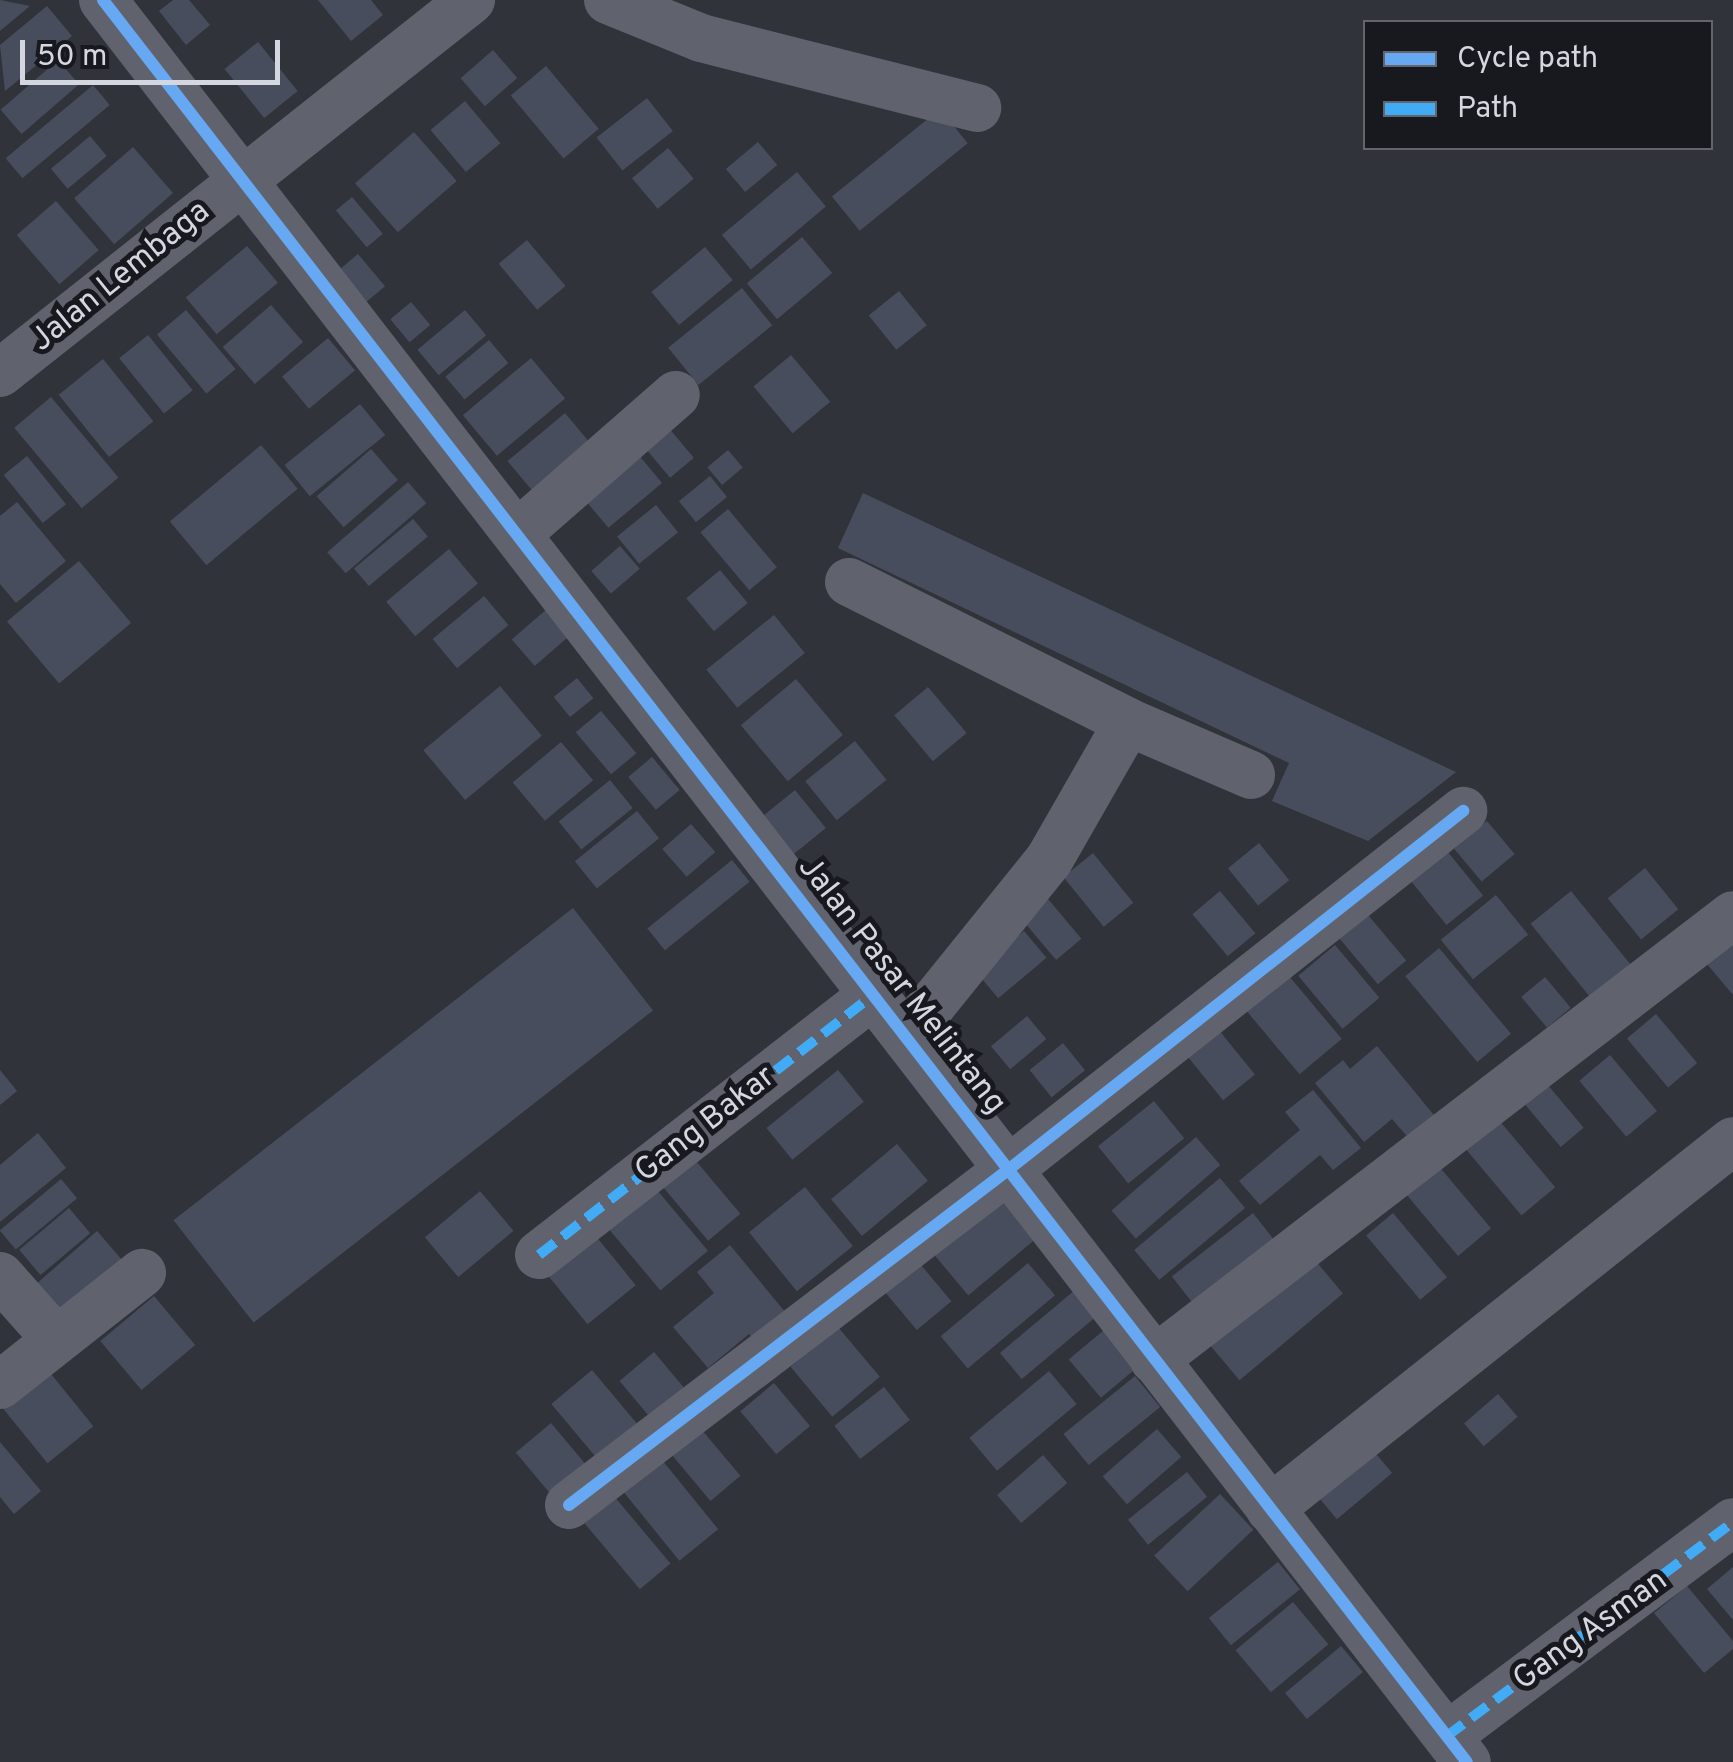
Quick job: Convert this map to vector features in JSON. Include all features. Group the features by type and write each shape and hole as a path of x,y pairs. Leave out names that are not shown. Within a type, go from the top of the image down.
{"street":[{"name":"Jalan Pasar Melintang","path":"103,0 1457,1749"},
{"name":"Jalan Lembaga","path":"0,373 269,212 471,0"},
{"path":"608,0 702,38 977,108"},
{"path":"518,534 676,395"},
{"path":"849,582 1128,722 1251,775"},
{"path":"906,1037 1050,860 1128,722"},
{"path":"569,1504 1008,1170 1462,811"},
{"path":"1154,1360 1733,915"},
{"name":"Gang Bakar","path":"539,1256 874,995"},
{"path":"1270,1509 1733,1140"},
{"path":"0,1384 142,1273"},
{"path":"0,1276 56,1339"},
{"name":"Gang Asman","path":"1457,1749 1733,1522"}],"building":[{"path":"0,0 30,6 0,31"},
{"path":"173,0 189,0 210,25 186,45 159,11"},
{"path":"318,0 371,0 383,15 351,41"},
{"path":"47,6 72,36 5,91 0,45"},
{"path":"258,42 298,91 264,118 225,69"},
{"path":"493,50 517,78 485,106 461,78"},
{"path":"58,60 79,84 22,134 1,110"},
{"path":"546,66 599,129 563,158 511,96"},
{"path":"93,85 110,105 22,178 6,158"},
{"path":"647,98 673,131 622,170 597,137"},
{"path":"465,101 500,143 466,172 431,130"},
{"path":"940,109 968,143 860,231 832,196"},
{"path":"414,132 457,181 398,232 355,183"},
{"path":"90,136 107,156 68,189 51,169"},
{"path":"758,142 777,165 745,192 726,169"},
{"path":"133,147 173,193 114,244 74,198"},
{"path":"668,148 694,179 658,209 632,178"},
{"path":"797,172 826,206 751,269 722,235"},
{"path":"352,197 383,234 367,247 336,210"},
{"path":"56,201 99,250 59,284 17,235"},
{"path":"802,237 832,273 777,319 747,283"},
{"path":"527,240 566,286 537,310 499,264"},
{"path":"247,246 278,283 217,334 186,297"},
{"path":"705,247 733,280 679,325 651,292"},
{"path":"358,254 385,286 364,304 337,271"},
{"path":"742,288 772,325 698,385 668,348"},
{"path":"899,291 927,325 896,350 869,316"},
{"path":"411,302 430,325 410,342 390,319"},
{"path":"271,305 303,342 255,384 223,347"},
{"path":"186,310 235,369 206,393 157,334"},
{"path":"465,310 486,335 439,375 418,350"},
{"path":"148,335 193,390 164,413 119,358"},
{"path":"328,338 355,370 309,409 282,377"},
{"path":"489,340 508,363 465,400 445,377"},
{"path":"791,355 830,402 793,433 753,386"},
{"path":"531,358 565,399 497,456 463,415"},
{"path":"103,359 153,421 109,457 59,395"},
{"path":"51,397 118,477 82,508 14,428"},
{"path":"360,404 385,435 310,496 285,465"},
{"path":"565,413 591,444 533,492 508,461"},
{"path":"663,421 694,458 670,478 639,441"},
{"path":"261,445 298,489 206,565 170,521"},
{"path":"371,449 398,480 344,527 317,496"},
{"path":"728,450 743,468 722,485 707,467"},
{"path":"637,453 662,483 608,528 583,498"},
{"path":"27,456 66,504 43,523 4,475"},
{"path":"710,476 727,497 696,522 679,501"},
{"path":"408,482 426,503 346,573 327,552"},
{"path":"863,493 1456,772 1368,841 1272,801 1289,763 838,548"},
{"path":"17,502 66,561 16,603 0,584 0,516"},
{"path":"656,505 678,532 639,564 617,536"},
{"path":"728,509 777,567 749,590 700,532"},
{"path":"413,519 428,537 369,586 354,568"},
{"path":"620,546 640,569 611,594 591,571"},
{"path":"449,549 478,583 415,636 386,602"},
{"path":"79,561 131,623 59,683 7,621"},
{"path":"720,570 748,603 714,631 686,598"},
{"path":"484,596 508,625 457,668 433,639"},
{"path":"548,608 571,634 535,666 512,639"},
{"path":"774,615 805,653 737,708 706,670"},
{"path":"577,678 593,698 570,717 554,697"},
{"path":"796,679 843,735 788,781 741,725"},
{"path":"500,686 542,736 465,800 423,750"},
{"path":"928,687 967,733 933,761 894,715"},
{"path":"601,711 636,753 611,774 576,732"},
{"path":"855,741 886,780 837,820 805,781"},
{"path":"561,742 593,780 545,821 513,782"},
{"path":"652,757 680,790 656,810 628,777"},
{"path":"610,780 633,808 581,850 559,822"},
{"path":"795,790 826,828 792,856 761,818"},
{"path":"637,811 659,838 597,889 575,861"},
{"path":"1487,821 1515,854 1482,882 1454,849"},
{"path":"691,824 715,852 687,877 662,849"},
{"path":"1439,841 1483,895 1447,925 1402,871"},
{"path":"1259,843 1289,880 1258,905 1228,868"},
{"path":"1093,853 1133,903 1104,927 1063,877"},
{"path":"732,860 750,882 665,950 647,929"},
{"path":"1645,868 1678,909 1641,939 1608,898"},
{"path":"1220,891 1255,933 1228,956 1192,914"},
{"path":"1571,891 1631,966 1591,998 1531,924"},
{"path":"1496,895 1528,935 1473,979 1441,940"},
{"path":"1048,899 1081,939 1056,960 1023,920"},
{"path":"1358,903 1406,960 1378,984 1330,927"},
{"path":"573,908 653,1010 254,1323 173,1220"},
{"path":"1024,931 1046,958 998,998 976,971"},
{"path":"1733,933 1733,995 1702,958"},
{"path":"1335,945 1379,998 1343,1029 1298,976"},
{"path":"1439,948 1511,1034 1477,1062 1405,976"},
{"path":"1289,976 1342,1039 1300,1074 1247,1011"},
{"path":"1545,977 1571,1008 1547,1028 1521,997"},
{"path":"1656,1014 1697,1063 1668,1087 1627,1038"},
{"path":"1027,1016 1046,1039 1010,1069 991,1046"},
{"path":"1214,1024 1255,1075 1223,1100 1182,1050"},
{"path":"1063,1043 1085,1070 1052,1097 1030,1070"},
{"path":"1377,1046 1438,1120 1412,1142 1392,1119 1364,1142 1315,1083 1343,1060 1350,1069"},
{"path":"1610,1055 1657,1111 1626,1137 1579,1081"},
{"path":"0,1070 17,1091 0,1105"},
{"path":"838,1070 864,1102 792,1160 767,1128"},
{"path":"1547,1084 1584,1128 1561,1147 1524,1103"},
{"path":"1313,1090 1361,1148 1333,1170 1320,1155 1260,1205 1239,1181 1300,1130 1285,1112"},
{"path":"1154,1101 1184,1138 1128,1184 1098,1146"},
{"path":"1498,1119 1555,1187 1522,1215 1464,1147"},
{"path":"38,1133 66,1168 0,1222 0,1165"},
{"path":"1196,1137 1220,1165 1136,1238 1111,1210"},
{"path":"897,1144 928,1181 862,1236 831,1199"},
{"path":"696,1161 740,1214 708,1241 664,1188"},
{"path":"1437,1164 1491,1228 1458,1256 1404,1192"},
{"path":"1220,1178 1245,1208 1159,1280 1134,1250"},
{"path":"61,1179 77,1198 16,1250 0,1230"},
{"path":"652,1184 708,1251 660,1290 605,1224"},
{"path":"805,1187 853,1246 797,1291 749,1232"},
{"path":"480,1191 513,1231 458,1277 425,1237"},
{"path":"1002,1194 1038,1237 968,1295 932,1252"},
{"path":"69,1208 90,1233 40,1275 19,1250"},
{"path":"1253,1213 1279,1247 1198,1310 1172,1276"},
{"path":"1393,1213 1447,1277 1420,1300 1366,1235"},
{"path":"591,1230 636,1285 587,1324 543,1269"},
{"path":"97,1231 122,1260 57,1316 32,1287"},
{"path":"730,1245 795,1324 762,1351 749,1334 708,1368 673,1327 714,1293 697,1272"},
{"path":"916,1259 951,1301 917,1330 882,1288"},
{"path":"1314,1259 1343,1293 1240,1380 1211,1346"},
{"path":"1028,1263 1055,1295 968,1368 941,1336"},
{"path":"1075,1290 1097,1316 1022,1379 1000,1353"},
{"path":"154,1296 195,1345 142,1390 100,1341"},
{"path":"838,1327 880,1377 832,1417 791,1367"},
{"path":"1104,1330 1136,1368 1101,1398 1069,1360"},
{"path":"654,1352 686,1390 652,1419 620,1381"},
{"path":"43,1364 93,1426 47,1463 0,1405 0,1399"},
{"path":"592,1370 640,1427 599,1461 551,1404"},
{"path":"1049,1371 1077,1404 997,1471 969,1438"},
{"path":"1135,1376 1160,1407 1089,1465 1064,1434"},
{"path":"774,1383 810,1426 776,1454 740,1411"},
{"path":"884,1387 910,1420 860,1459 834,1426"},
{"path":"1498,1394 1518,1417 1484,1446 1464,1424"},
{"path":"551,1423 590,1469 554,1499 516,1453"},
{"path":"696,1423 740,1476 710,1501 666,1448"},
{"path":"1157,1429 1181,1457 1127,1504 1103,1476"},
{"path":"0,1442 41,1491 14,1514 0,1497"},
{"path":"1367,1443 1392,1473 1337,1519 1312,1489"},
{"path":"654,1450 718,1529 679,1561 615,1481"},
{"path":"1043,1455 1067,1483 1021,1523 997,1495"},
{"path":"1187,1472 1207,1497 1148,1545 1128,1520"},
{"path":"603,1483 670,1563 640,1589 572,1509"},
{"path":"1220,1494 1253,1530 1188,1591 1154,1555"},
{"path":"1278,1562 1300,1589 1231,1645 1209,1618"},
{"path":"1733,1567 1733,1620 1707,1589"},
{"path":"1687,1586 1733,1641 1733,1649 1704,1673 1654,1613"},
{"path":"1293,1602 1328,1644 1271,1692 1236,1650"},
{"path":"1341,1646 1363,1672 1307,1719 1285,1693"}],"marked path":[{"path":"539,1255 873,995"},
{"path":"1447,1736 1733,1522"}],"cycle path":[{"path":"103,0 1467,1762"},
{"path":"569,1505 1008,1170 1463,811"}]}
